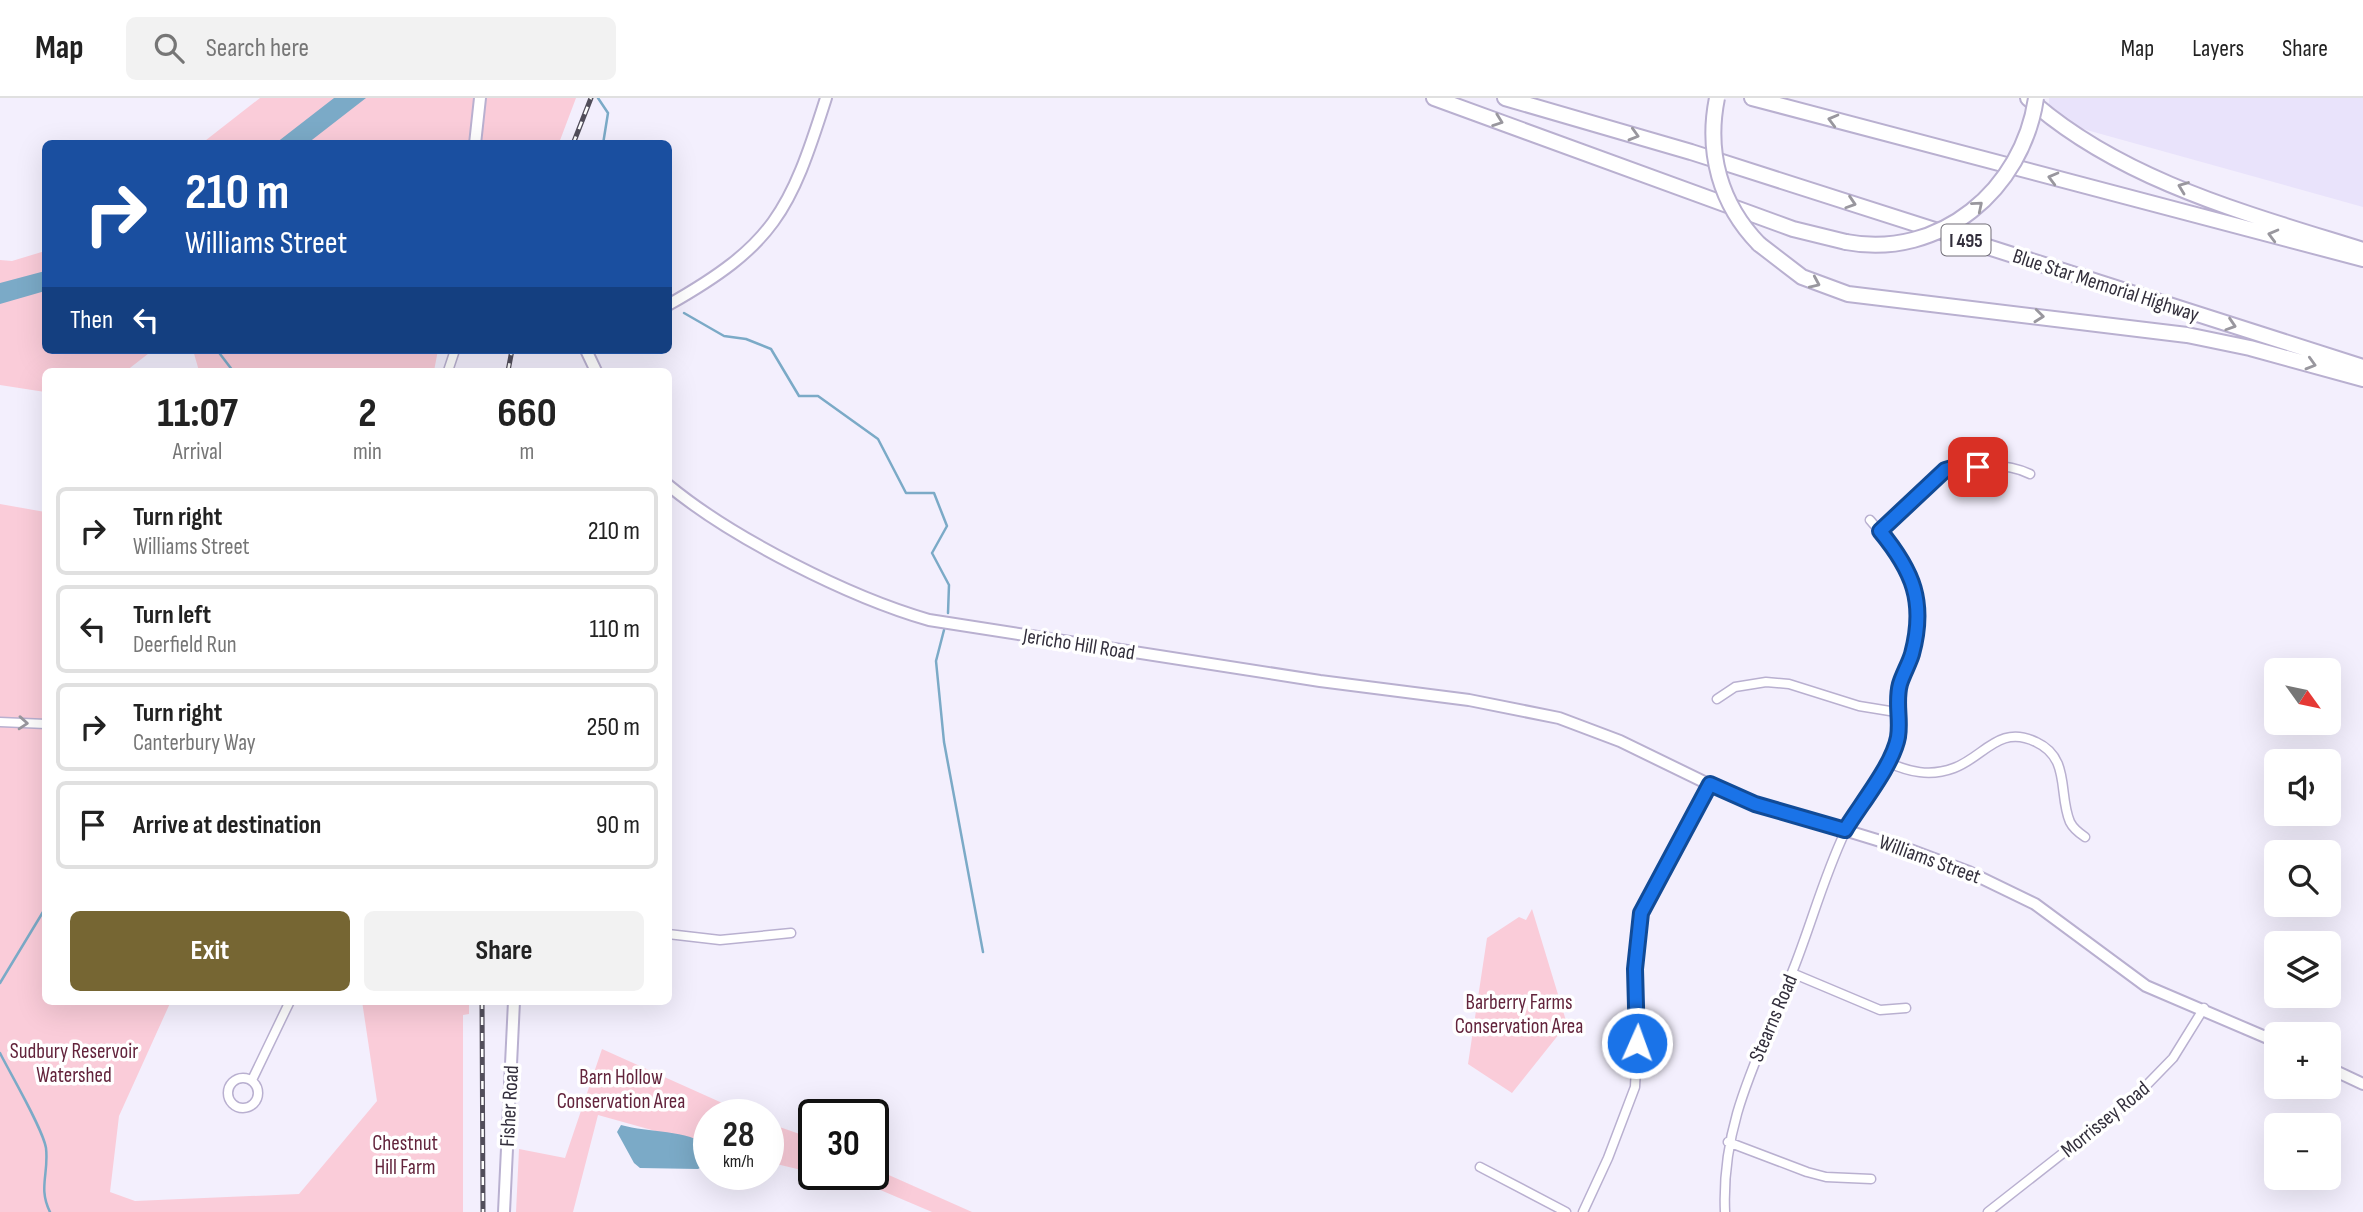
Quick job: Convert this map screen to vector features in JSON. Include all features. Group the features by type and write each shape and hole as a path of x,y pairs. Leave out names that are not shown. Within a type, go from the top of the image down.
{"highway":[{"path":"1434,98 1793,229 1846,242 1882,245 1912,241 1944,229 1972,212 1999,186 2014,164 2028,132 2036,98"},
{"name":"Blue Star Memorial Highway","path":"1505,98 2363,366"},
{"path":"1717,98 1713,145 1720,181 1734,214 1759,244 1802,277 1848,294 2179,334 2250,348 2363,379"},
{"path":"1752,98 2363,259"},
{"path":"2028,98 2084,140 2145,172 2258,216 2363,250"}],"street":[{"path":"475,140 480,98"},
{"path":"672,303 714,279 770,229 798,182 825,98"},
{"path":"1880,531 1945,470 1958,466 2018,468 2030,474"},
{"name":"Jericho Hill Road","path":"672,488 712,518 785,557 868,598 929,620 1521,710"},
{"name":"Stearns Road","path":"1725,1212 1728,1142 1751,1071 1792,973 1845,830 1887,762 1899,734 1896,712 1900,683 1913,647 1917,600 1906,565 1870,520"},
{"path":"1717,699 1735,687 1766,682 1789,684 1859,706 1896,712"},
{"name":"Williams Street","path":"1521,710 1593,729 1755,804 1913,851 2017,894 2052,916 2130,976 2264,1036"},
{"path":"0,722 42,724"},
{"path":"1887,762 1920,774 1936,772 1955,768 2002,738 2022,737 2037,742 2061,769 2069,819 2085,838"},
{"path":"1583,1212 1608,1158 1635,1087 1639,1008 1635,969 1641,913 1710,784"},
{"path":"672,934 720,940 791,933"},
{"path":"1792,973 1880,1010 1906,1008"},
{"path":"252,1080 288,1005"},
{"name":"Fisher Road","path":"505,1212 514,1005"},
{"name":"Morrissey Road","path":"1987,1212 2137,1096 2173,1058 2204,1008"},
{"path":"2341,1074 2363,1084"},
{"path":"1728,1142 1817,1174 1871,1180"},
{"path":"1480,1167 1566,1212"}],"shaded area":[{"path":"2049,98 2363,98 2363,207 2083,129 2049,107"}],"green space":[{"path":"260,98 576,98 560,140 206,140"},
{"path":"42,252 42,354 148,354 130,368 42,368 42,392 0,385 0,260 12,261"},
{"path":"194,354 437,354 435,368 198,368"},
{"path":"0,504 42,511 42,1005 169,1005 119,1116 110,1192 135,1201 299,1194 377,1101 363,1005 469,1005 469,1014 463,1015 463,1212 0,1212"},
{"name":"Barberry Farms Conservation Area","path":"1532,909 1567,1024 1512,1093 1468,1064 1487,938 1519,917 1526,920"},
{"name":"Barn Hollow Conservation Area","path":"602,1049 713,1099 693,1099 693,1142 598,1115 573,1212 516,1212 519,1149 565,1158"},
{"path":"784,1129 798,1133 798,1169 784,1166"},
{"path":"889,1175 972,1212 932,1212 880,1190 889,1190"}],"water":[{"path":"334,98 366,98 312,140 280,140"},
{"path":"42,272 42,292 0,304 0,283"},
{"path":"621,1125 693,1138 693,1169 640,1168 634,1163 617,1132"}],"waterway":[{"path":"598,98 608,113 604,140"},
{"path":"684,313 724,336 746,339 771,349 799,396 818,396 878,439 906,493 934,493 947,526 932,553 949,585 948,613"},
{"path":"220,354 231,368"},
{"path":"944,630 936,661 944,742 983,952"},
{"path":"0,983 42,914"},
{"path":"0,1053 44,1139 47,1157 44,1188 50,1212"}],"railway":[{"path":"575,140 591,98"},
{"path":"509,368 511,354"},
{"path":"482,1005 483,1212"}],"route":[{"path":"1637,1043 1639,1008 1635,969 1641,913 1710,784 1755,804 1845,830 1887,762 1899,734 1896,712 1898,696 1900,683 1911,657 1918,609 1916,592 1906,565 1880,531 1945,470 1958,466 1978,467"}],"park label":[{"name":"Sudbury Reservoir Watershed","path":"74,1063"},
{"name":"Chestnut Hill Farm","path":"405,1155"}]}
